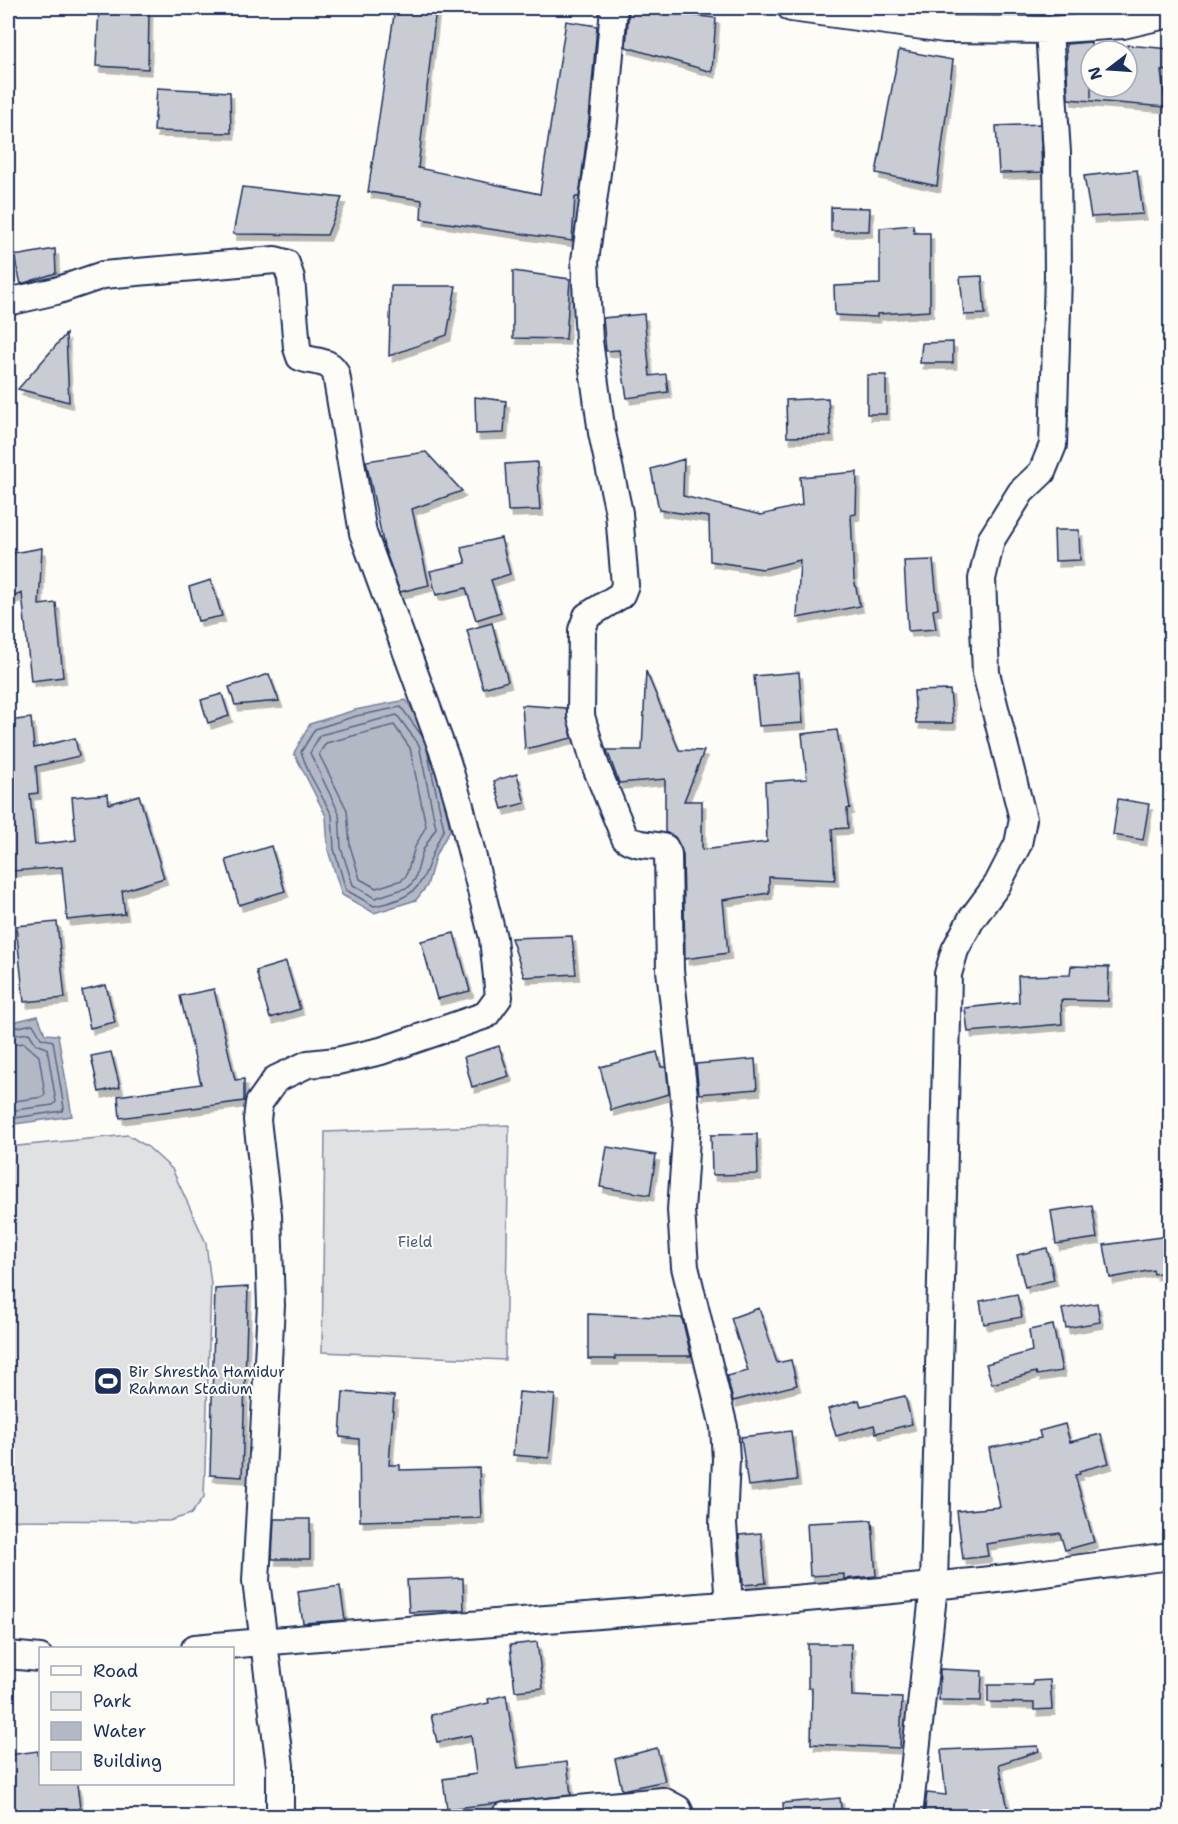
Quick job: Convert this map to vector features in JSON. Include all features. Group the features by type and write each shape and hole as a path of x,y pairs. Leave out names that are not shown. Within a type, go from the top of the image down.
{"street":[{"path":"614,8 604,121 585,261 589,340 602,433 619,513 625,585 621,596 587,616 582,630 581,716 596,767 625,838 634,844 656,845 665,848 668,854 670,970 687,1123 681,1210 685,1267 724,1427 726,1460 723,1524 729,1604"},
{"path":"791,8 945,29 1049,30 1123,25 1170,15"},
{"path":"909,1816 934,1586 948,974 960,940 997,885 1018,844 1023,819 986,673 982,579 991,540 1021,492 1042,472 1053,445 1058,348 1058,153 1049,30"},
{"path":"8,302 56,291 103,275 275,260 286,263 291,278 297,348 300,357 327,363 333,366 336,374 363,533 447,762 485,899 493,938 499,997 492,1011 381,1052 308,1064 276,1079 259,1103 257,1120 268,1215 271,1285 256,1581 280,1766 280,1816"},
{"path":"207,1647 934,1586 1170,1556"},
{"path":"8,1655 39,1658"},
{"path":"505,1816 663,1801 678,1809 681,1816"}],"green space":[{"name":"Field","path":"509,1125 505,1360 322,1352 325,1132"},
{"name":"Bir Shrestha Hamidur Rahman Stadium","path":"128,1135 148,1147 172,1169 206,1243 211,1284 204,1497 191,1514 169,1521 8,1520 8,1147"}],"water":[{"path":"406,700 432,740 450,830 436,854 427,886 416,900 374,913 342,895 328,850 326,816 294,753 310,724 355,710"},
{"path":"38,1016 45,1034 58,1035 72,1116 8,1125 8,1023"}],"building":[{"path":"99,8 137,8 149,11 148,69 96,66"},
{"path":"395,8 436,8 418,168 540,194 566,21 597,26 589,119 579,197 575,197 572,241 421,219 422,200 368,192"},
{"path":"629,8 716,18 712,72 626,47"},
{"path":"1079,43 1079,99 1139,99 1139,46 1170,49 1170,70 1161,71 1166,107 1068,99 1066,44"},
{"path":"899,50 953,60 937,186 876,173"},
{"path":"157,88 230,92 231,133 154,131"},
{"path":"1040,124 1042,172 999,173 996,126"},
{"path":"1137,170 1143,214 1091,217 1084,176"},
{"path":"242,187 342,198 327,235 233,234"},
{"path":"831,207 870,208 869,231 831,231"},
{"path":"913,225 914,233 930,233 930,311 877,314 877,317 835,315 834,286 880,284 880,228"},
{"path":"55,249 56,273 21,284 14,256"},
{"path":"513,271 570,279 566,339 513,338"},
{"path":"982,276 985,314 964,315 960,277"},
{"path":"391,286 456,286 447,335 389,356"},
{"path":"644,314 650,376 666,374 668,392 627,398 619,350 606,351 603,318"},
{"path":"66,334 69,402 18,389"},
{"path":"953,342 953,363 920,363 922,343"},
{"path":"867,375 886,375 886,414 867,414"},
{"path":"475,397 506,401 504,433 476,434"},
{"path":"828,398 831,436 787,437 786,400"},
{"path":"426,452 462,491 412,509 429,585 400,592 384,547 366,461"},
{"path":"684,459 683,496 761,515 802,505 800,477 857,472 856,514 851,515 854,579 860,606 797,618 800,560 763,569 710,561 709,517 659,510 651,469"},
{"path":"537,462 540,510 508,511 505,464"},
{"path":"1054,530 1079,530 1080,560 1055,561"},
{"path":"501,538 510,574 491,580 501,612 476,620 466,588 436,595 430,571 466,563 461,547"},
{"path":"42,548 39,605 56,603 63,677 31,681 22,593 8,599 8,554"},
{"path":"933,560 938,609 933,610 936,629 908,631 904,561"},
{"path":"211,580 222,616 198,621 189,587"},
{"path":"492,623 508,681 483,688 467,630"},
{"path":"646,671 679,750 704,751 684,801 702,801 702,850 767,842 765,782 807,779 802,734 837,730 850,808 847,809 848,828 832,829 835,880 769,877 769,893 723,900 728,953 685,959 683,854 675,837 665,832 665,779 619,783 607,750 642,750"},
{"path":"799,672 803,723 759,726 754,676"},
{"path":"269,674 279,701 235,705 229,687"},
{"path":"950,690 953,723 916,723 914,691"},
{"path":"222,694 229,716 208,723 201,700"},
{"path":"522,705 566,708 572,738 525,749"},
{"path":"31,718 34,748 75,738 79,756 36,766 38,793 30,794 35,845 76,840 72,797 108,794 109,804 139,795 164,878 122,891 125,914 67,920 62,867 12,871 8,832 8,721"},
{"path":"517,774 525,803 502,809 494,781"},
{"path":"1118,799 1149,804 1143,840 1113,835"},
{"path":"271,846 285,891 239,905 226,860"},
{"path":"57,922 65,998 24,1002 16,926"},
{"path":"454,933 470,991 437,999 421,941"},
{"path":"572,936 576,974 524,977 511,938"},
{"path":"286,962 300,1009 270,1018 256,971"},
{"path":"1071,966 1109,967 1108,1001 1061,1000 1062,1024 968,1032 965,1008 1019,1002 1018,976 1070,975"},
{"path":"106,985 115,1022 90,1028 82,991"},
{"path":"214,989 235,1080 244,1079 244,1101 120,1118 118,1096 201,1084 180,996"},
{"path":"499,1046 509,1076 472,1087 464,1057"},
{"path":"111,1052 120,1087 99,1092 91,1056"},
{"path":"657,1052 661,1067 666,1067 669,1094 611,1110 600,1067"},
{"path":"755,1059 757,1089 699,1094 696,1064"},
{"path":"757,1134 758,1174 712,1175 711,1135"},
{"path":"607,1147 656,1155 650,1195 600,1187"},
{"path":"1092,1205 1097,1238 1056,1244 1051,1211"},
{"path":"1168,1236 1170,1271 1154,1274 1153,1270 1110,1278 1104,1245"},
{"path":"1047,1248 1054,1280 1025,1287 1017,1255"},
{"path":"248,1287 242,1477 210,1475 215,1289"},
{"path":"1017,1294 1022,1317 984,1324 980,1301"},
{"path":"1097,1303 1100,1322 1066,1328 1062,1309"},
{"path":"759,1308 777,1363 791,1360 797,1385 733,1401 727,1376 748,1371 731,1318"},
{"path":"588,1314 682,1318 691,1356 615,1356 615,1359 588,1359"},
{"path":"1053,1325 1062,1371 1037,1375 1036,1372 992,1384 986,1364 1032,1351 1029,1330"},
{"path":"343,1392 394,1396 389,1465 400,1465 400,1470 479,1468 481,1518 360,1521 359,1439 340,1437"},
{"path":"519,1392 555,1395 549,1458 513,1455"},
{"path":"905,1396 912,1424 876,1433 874,1425 836,1436 828,1409 859,1400 861,1406"},
{"path":"1065,1424 1070,1442 1101,1434 1109,1463 1079,1471 1080,1474 1075,1475 1094,1542 1065,1550 1060,1533 986,1544 988,1556 963,1559 957,1511 1000,1507 989,1448 1041,1438 1039,1431"},
{"path":"791,1431 797,1480 748,1486 741,1437"},
{"path":"274,1519 310,1519 310,1559 272,1559"},
{"path":"872,1520 876,1576 844,1579 844,1574 810,1576 807,1523"},
{"path":"761,1533 766,1583 743,1585 739,1535"},
{"path":"463,1578 464,1610 409,1612 407,1580"},
{"path":"340,1586 345,1620 303,1623 298,1592"},
{"path":"537,1642 543,1688 515,1691 510,1645"},
{"path":"808,1644 851,1644 852,1696 902,1698 900,1748 811,1744 812,1688 808,1688"},
{"path":"940,1669 982,1671 981,1701 939,1700"},
{"path":"1050,1680 1052,1709 1034,1710 1034,1703 988,1702 988,1685 1033,1685 1033,1681"},
{"path":"506,1695 518,1768 567,1762 571,1795 447,1809 443,1779 476,1774 471,1735 437,1742 431,1715 489,1703 488,1699"},
{"path":"1038,1746 1039,1751 999,1764 1009,1814 924,1816 927,1793 946,1795 941,1750"},
{"path":"657,1748 665,1781 622,1790 615,1759"},
{"path":"38,1751 39,1785 77,1785 81,1816 8,1816 8,1755"},
{"path":"840,1798 842,1816 784,1816 783,1803"}],"place":[{"name":"Bir Shrestha Hamidur Rahman Stadium","path":"108,1381"}]}
